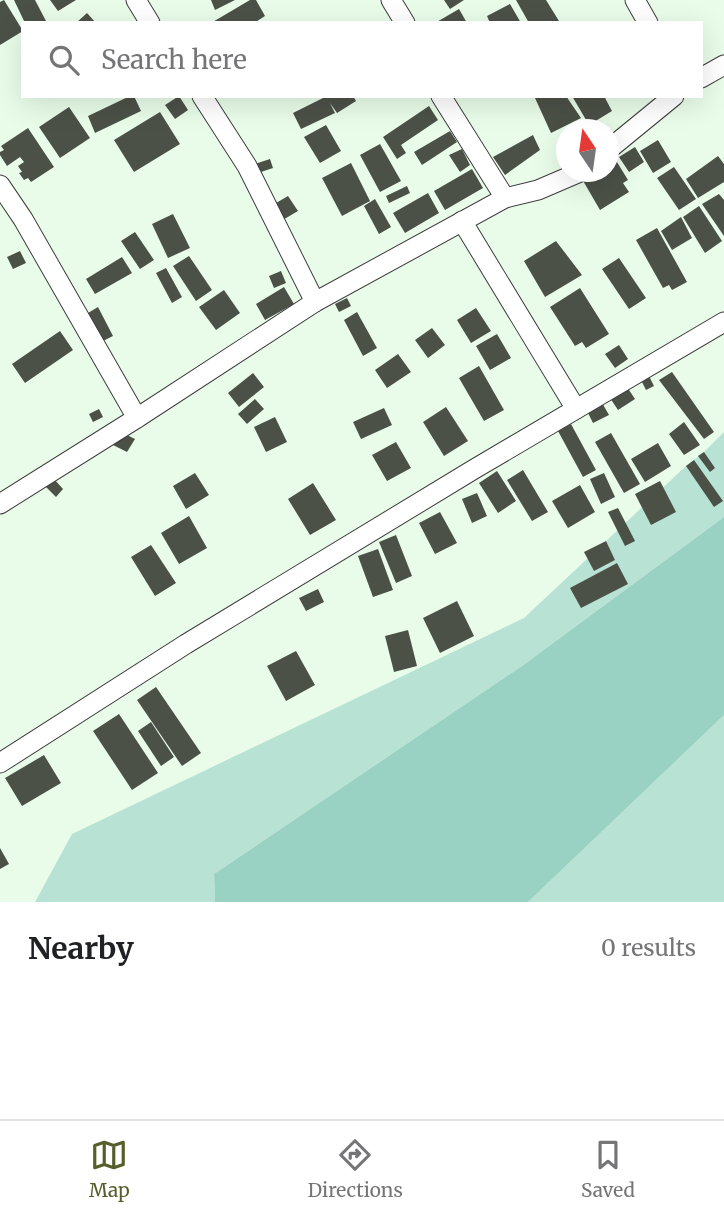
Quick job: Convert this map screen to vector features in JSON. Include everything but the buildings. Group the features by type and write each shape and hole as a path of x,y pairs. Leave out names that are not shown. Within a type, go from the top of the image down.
{"street":[{"path":"136,0 149,21"},
{"path":"391,0 404,21"},
{"path":"635,0 647,21"},
{"path":"703,77 724,65"},
{"path":"203,98 247,166 314,302"},
{"path":"442,98 505,198"},
{"path":"619,141 672,98"},
{"path":"0,504 314,302 505,198 538,190 557,182"},
{"path":"0,184 23,219 137,418"},
{"path":"462,221 576,409"},
{"path":"0,763 186,643 724,322"}],"shaded area":[{"path":"724,432 724,517 522,666 214,874 215,902 35,902 72,834 524,618"},
{"path":"724,517 724,715 528,902 215,902 214,874 522,666"},
{"path":"724,715 724,902 528,902"}]}
